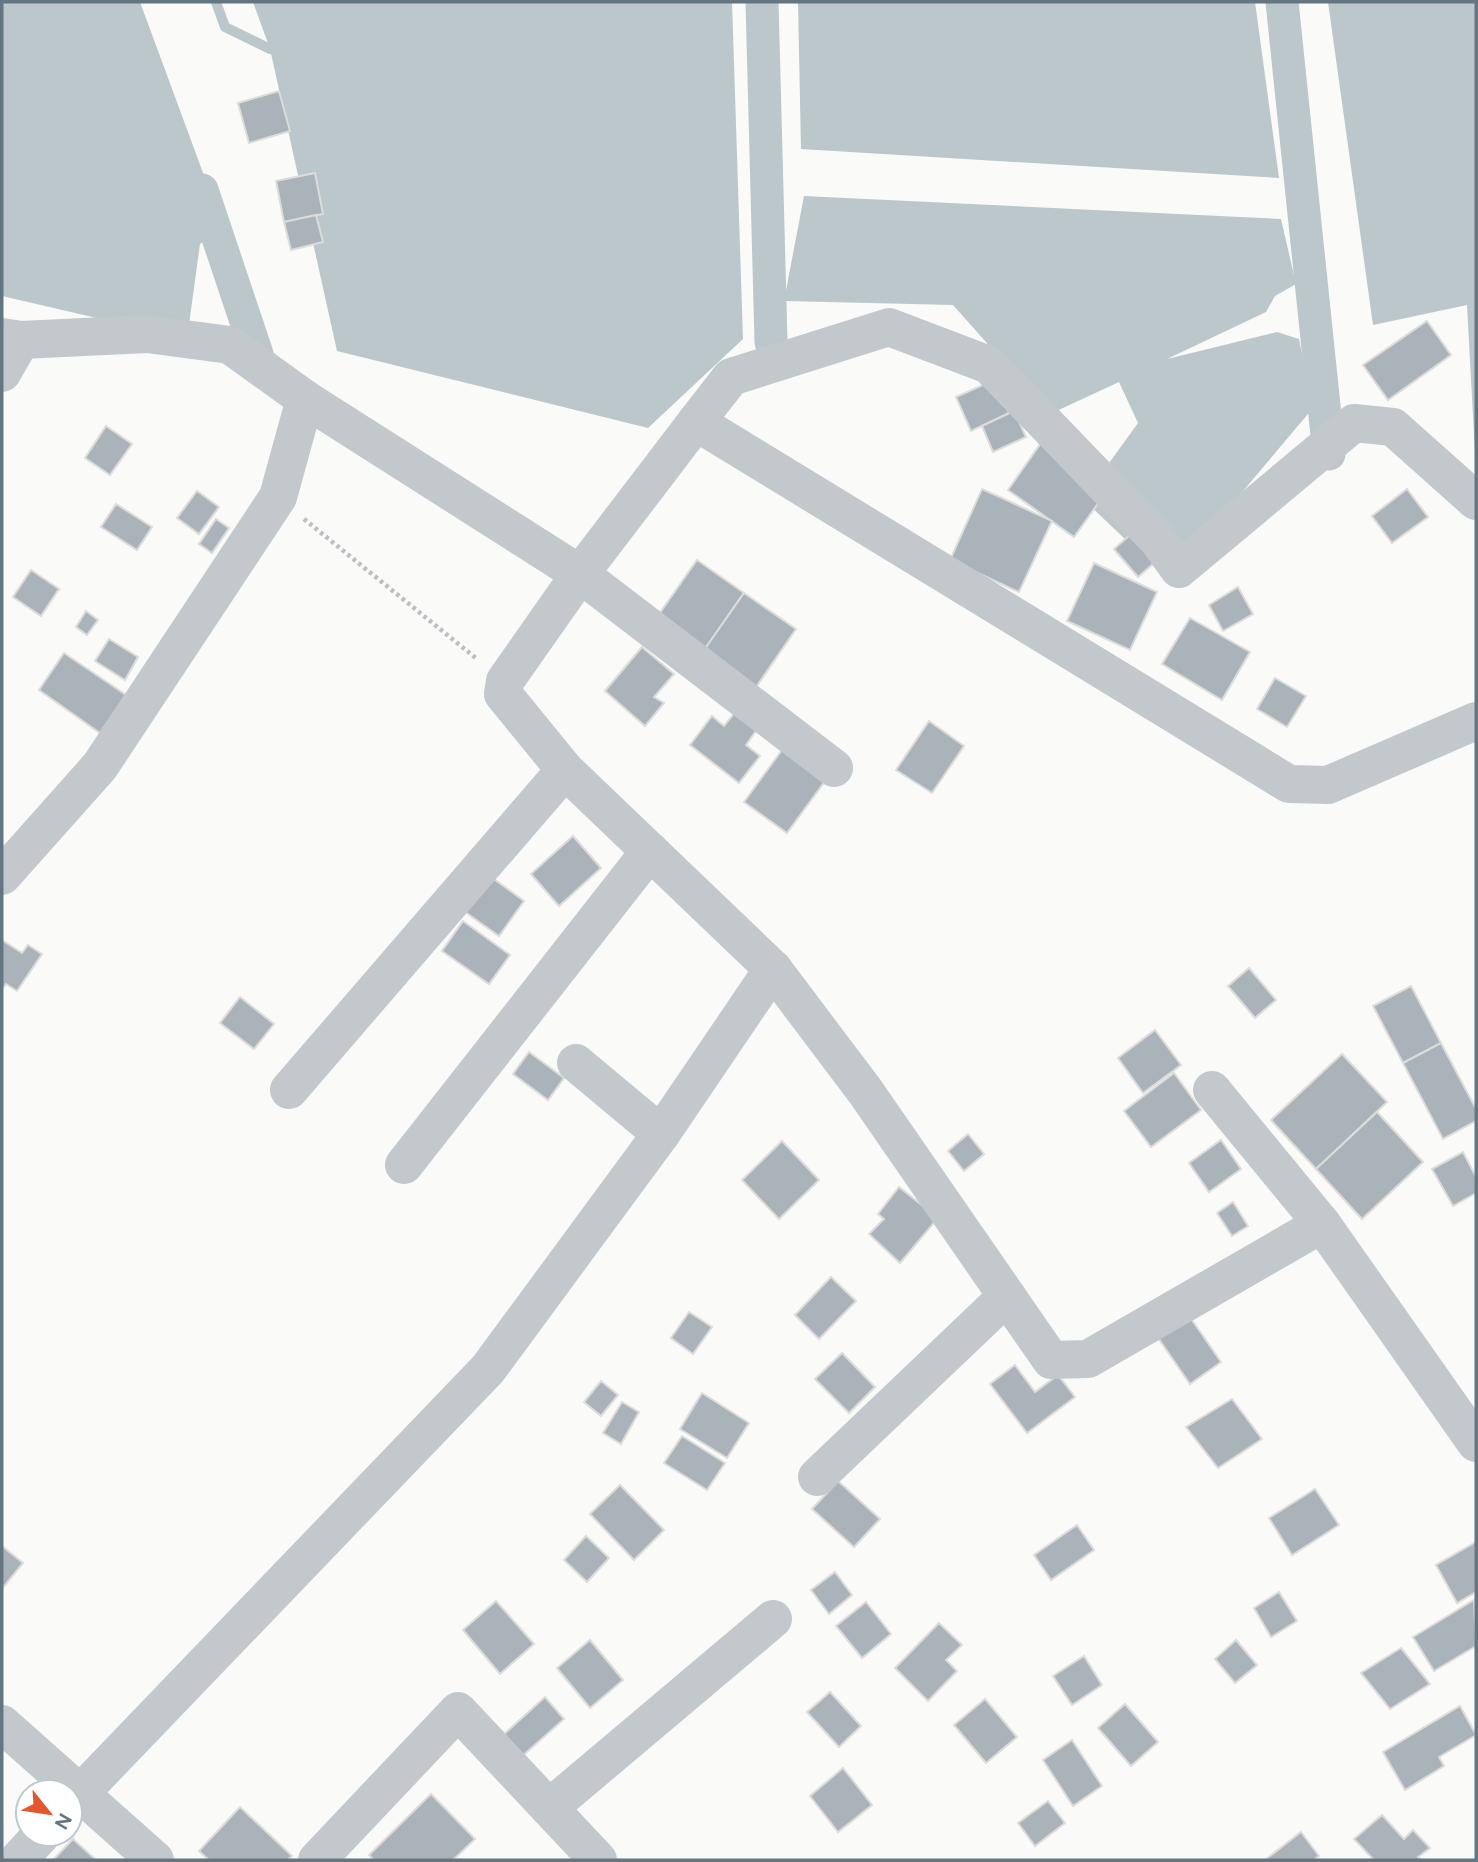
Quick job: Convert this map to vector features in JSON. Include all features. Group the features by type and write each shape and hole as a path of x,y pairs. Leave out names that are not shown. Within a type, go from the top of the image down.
{"street":[{"path":"1322,1224 1088,1359 1051,1360 865,1091 774,969 565,770 503,694 505,681 580,574 731,377 889,327 989,365 1158,540 1179,569 1354,423 1393,427 1476,501"},
{"path":"2,373 11,338 147,334 230,345 305,399 580,574 834,768"},
{"path":"2,876 100,766 278,496 305,399"},
{"path":"696,422 1289,784 1328,785 1476,721"},
{"path":"289,1090 565,770"},
{"path":"404,1165 650,851"},
{"path":"84,1790 488,1369 661,1134 774,969"},
{"path":"576,1063 661,1134"},
{"path":"1212,1090 1322,1224 1476,1443"},
{"path":"817,1477 1007,1296"},
{"path":"549,1808 773,1619"},
{"path":"317,1860 458,1712 598,1860"},
{"path":"2,1724 55,1778"},
{"path":"84,1806 155,1860"}],"path":[{"path":"278,496 505,681"}],"shaded area":[{"path":"2,2 140,2 223,227 200,244 187,339 2,296"},
{"path":"253,2 732,2 743,339 648,428 337,351 270,49"},
{"path":"798,2 1255,2 1279,178 801,149"},
{"path":"1328,2 1476,2 1476,472 1467,305 1373,325"},
{"path":"804,196 1281,219 1296,284 1275,296 1266,312 1167,359 1277,332 1299,339 1313,408 1168,580 1083,499 1138,423 1119,382 1050,414 953,305 784,301"}],"building":[{"path":"279,91 290,131 249,143 238,103"},
{"path":"315,173 323,214 284,222 276,181"},
{"path":"316,215 323,242 291,250 284,222"},
{"path":"1427,321 1451,355 1388,400 1363,365"},
{"path":"994,380 1009,413 971,431 956,397"},
{"path":"1014,411 1026,437 993,452 982,426"},
{"path":"106,426 132,444 110,475 85,458"},
{"path":"1041,443 1107,491 1074,537 1008,490"},
{"path":"982,489 1052,521 1019,592 950,560"},
{"path":"1407,489 1428,517 1392,543 1372,516"},
{"path":"197,491 219,507 199,534 177,518"},
{"path":"116,504 152,527 137,550 101,527"},
{"path":"216,519 229,528 212,553 199,544"},
{"path":"1137,529 1161,557 1138,577 1114,549"},
{"path":"697,560 744,593 702,653 655,620"},
{"path":"1094,563 1157,592 1130,650 1067,621"},
{"path":"31,570 59,589 41,616 13,597"},
{"path":"1238,587 1253,614 1223,631 1209,605"},
{"path":"744,593 796,629 754,690 702,653"},
{"path":"86,611 98,620 87,635 76,627"},
{"path":"1190,618 1250,652 1222,700 1162,664"},
{"path":"109,639 138,657 125,680 95,661"},
{"path":"642,647 674,674 654,697 664,703 645,726 605,691"},
{"path":"64,653 126,695 100,733 39,690"},
{"path":"1275,678 1306,696 1287,727 1257,709"},
{"path":"736,711 758,728 746,745 760,756 739,783 690,745 712,716 724,726"},
{"path":"929,721 964,746 932,793 896,770"},
{"path":"782,750 825,781 787,833 744,802"},
{"path":"573,836 601,868 559,906 531,874"},
{"path":"487,874 524,901 499,936 461,909"},
{"path":"463,921 510,955 489,984 442,951"},
{"path":"2,940 22,953 28,945 42,954 17,991 6,984 2,989"},
{"path":"1249,968 1276,1000 1255,1018 1228,986"},
{"path":"1411,986 1441,1043 1403,1063 1373,1006"},
{"path":"240,997 274,1024 254,1049 220,1023"},
{"path":"1155,1030 1181,1065 1143,1093 1118,1058"},
{"path":"1441,1043 1476,1109 1476,1121 1443,1139 1403,1063"},
{"path":"529,1052 564,1078 548,1100 513,1074"},
{"path":"1342,1054 1387,1102 1316,1169 1271,1120"},
{"path":"1174,1073 1201,1110 1151,1147 1124,1111"},
{"path":"1377,1112 1423,1162 1362,1219 1316,1169"},
{"path":"968,1134 984,1154 964,1171 948,1151"},
{"path":"1221,1140 1241,1169 1209,1192 1189,1163"},
{"path":"782,1141 819,1180 779,1219 742,1180"},
{"path":"1463,1152 1476,1177 1476,1193 1453,1206 1432,1169"},
{"path":"899,1187 938,1218 900,1263 869,1234 884,1219 878,1214"},
{"path":"1233,1202 1248,1226 1232,1236 1217,1213"},
{"path":"831,1277 856,1301 819,1339 795,1315"},
{"path":"1185,1310 1221,1362 1190,1384 1154,1332"},
{"path":"689,1312 712,1327 693,1354 671,1338"},
{"path":"842,1353 875,1387 849,1413 815,1379"},
{"path":"1015,1365 1035,1392 1058,1375 1075,1397 1027,1433 990,1384"},
{"path":"601,1381 618,1395 601,1416 584,1402"},
{"path":"702,1393 749,1423 727,1458 680,1429"},
{"path":"1232,1399 1262,1439 1218,1468 1186,1427"},
{"path":"622,1402 639,1412 621,1444 603,1433"},
{"path":"682,1436 725,1463 707,1490 664,1463"},
{"path":"838,1481 880,1519 854,1547 812,1509"},
{"path":"620,1485 664,1530 634,1560 590,1514"},
{"path":"1315,1489 1339,1525 1292,1555 1269,1518"},
{"path":"1077,1525 1094,1550 1051,1580 1034,1555"},
{"path":"586,1536 609,1558 587,1582 564,1560"},
{"path":"1476,1542 1476,1592 1457,1603 1436,1565"},
{"path":"2,1546 23,1563 2,1589"},
{"path":"835,1572 852,1595 829,1614 811,1590"},
{"path":"1279,1592 1297,1621 1271,1637 1254,1608"},
{"path":"1474,1600 1476,1646 1434,1671 1413,1637"},
{"path":"496,1601 534,1644 500,1674 463,1630"},
{"path":"866,1602 891,1634 862,1658 836,1626"},
{"path":"939,1623 962,1645 946,1660 957,1671 928,1701 895,1668"},
{"path":"590,1640 623,1680 590,1708 557,1668"},
{"path":"1236,1640 1257,1665 1235,1683 1215,1659"},
{"path":"1401,1648 1430,1684 1390,1709 1361,1673"},
{"path":"1084,1656 1102,1685 1072,1705 1053,1676"},
{"path":"830,1692 861,1726 839,1747 807,1712"},
{"path":"545,1697 564,1719 520,1758 501,1737"},
{"path":"985,1699 1017,1737 986,1763 954,1725"},
{"path":"1125,1704 1158,1742 1131,1766 1098,1728"},
{"path":"1460,1706 1476,1735 1439,1757 1444,1766 1405,1790 1383,1752"},
{"path":"1072,1740 1102,1786 1073,1806 1043,1760"},
{"path":"843,1768 872,1805 838,1832 810,1796"},
{"path":"431,1794 475,1839 453,1860 374,1860 369,1855"},
{"path":"1048,1801 1065,1823 1035,1846 1018,1823"},
{"path":"240,1807 292,1856 287,1860 209,1860 199,1851"},
{"path":"1382,1815 1404,1839 1413,1830 1430,1848 1418,1857 1421,1860 1374,1860 1354,1839"},
{"path":"1301,1832 1319,1856 1314,1860 1265,1860"},
{"path":"64,1848 83,1848 96,1860 53,1860"}],"waterway":[{"path":"216,2 225,27 270,49"},
{"path":"762,2 771,342"},
{"path":"1282,2 1329,454"},
{"path":"202,190 257,354"}]}
